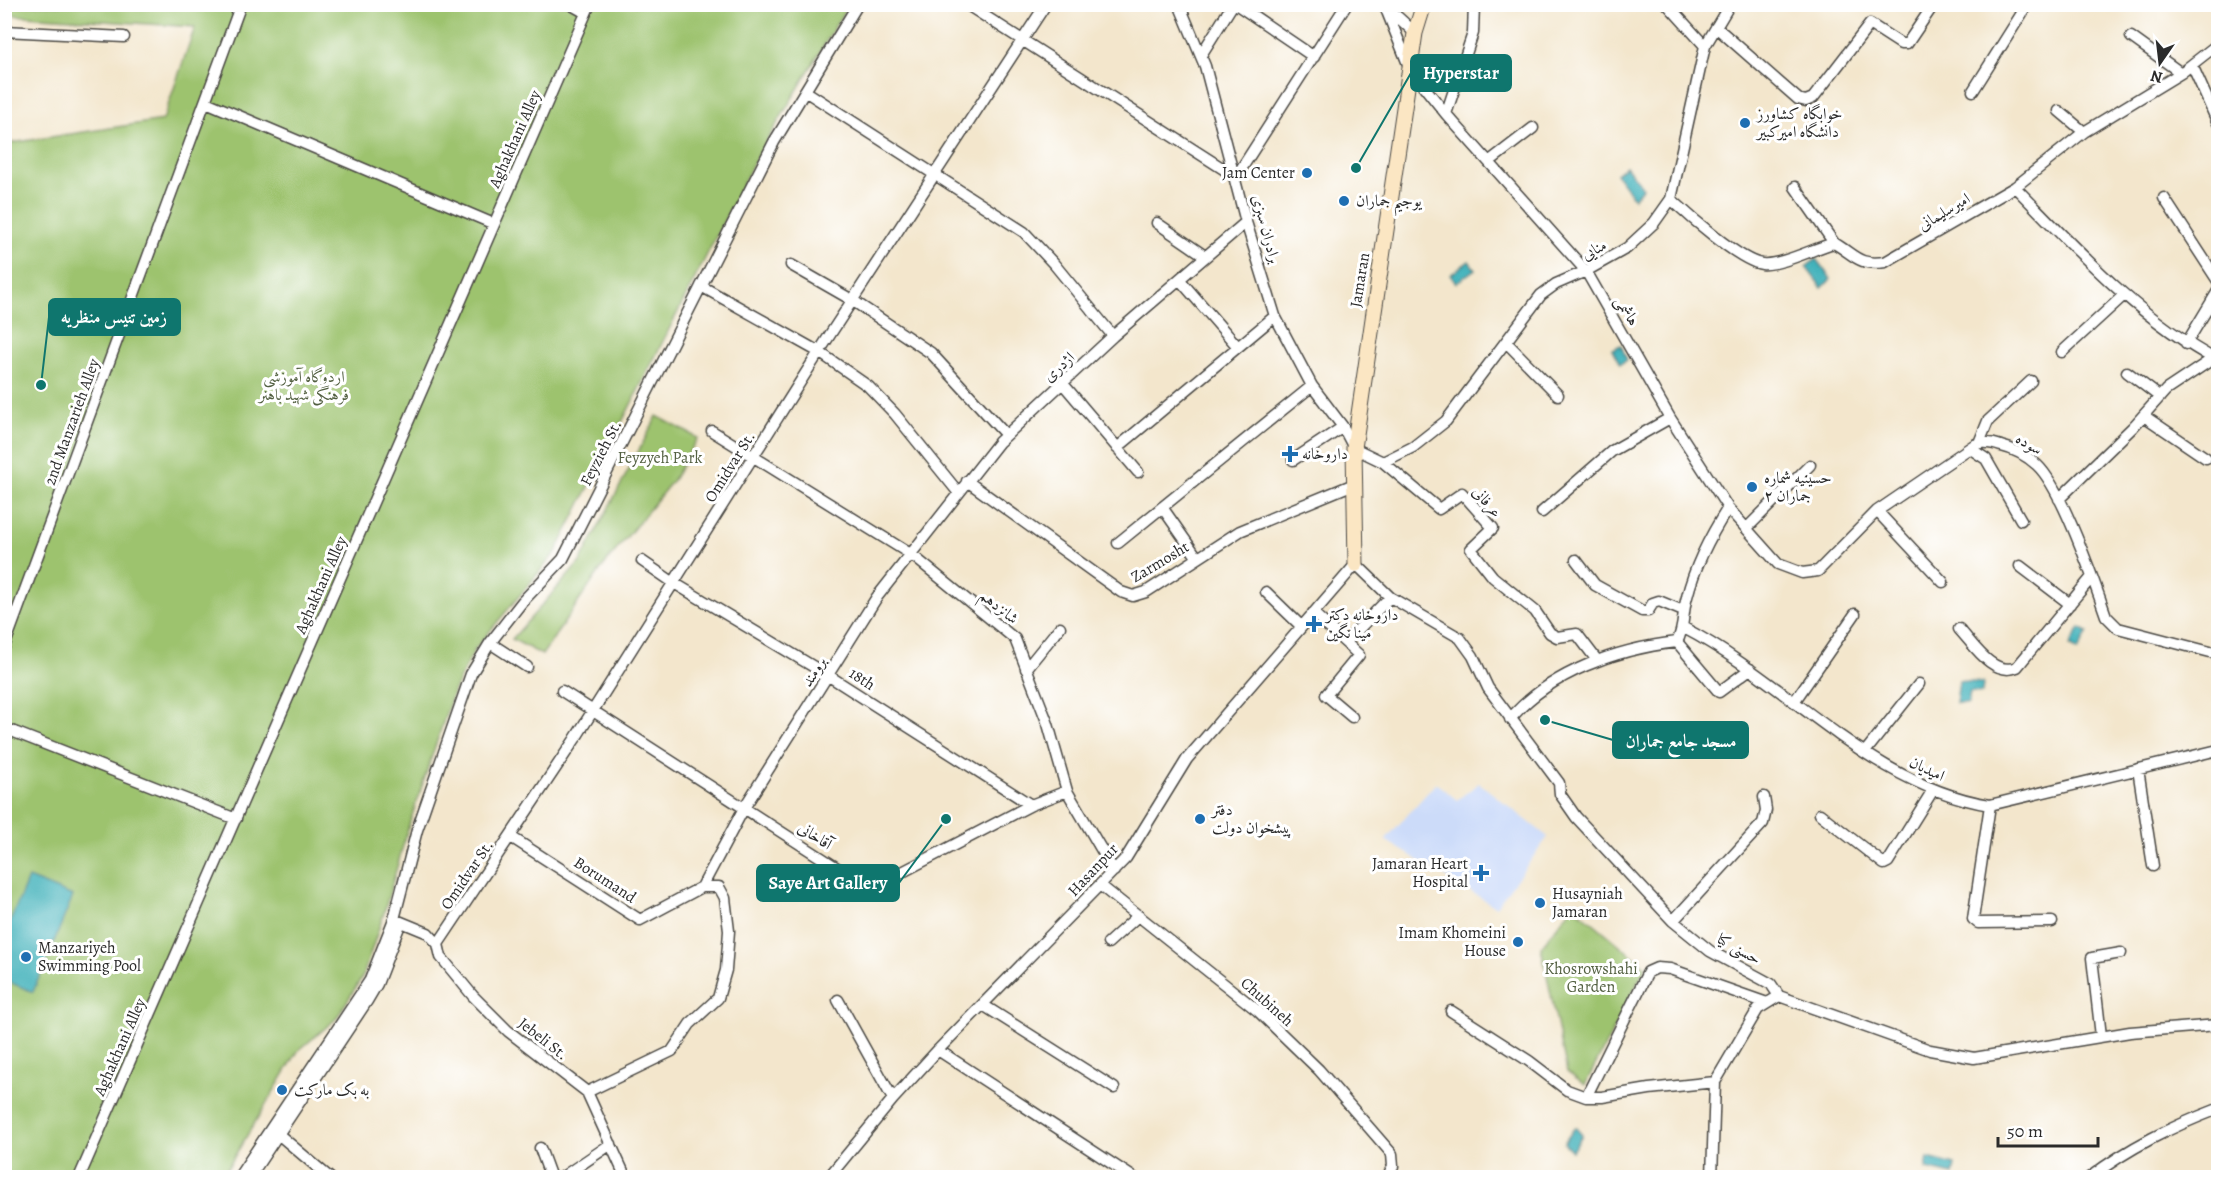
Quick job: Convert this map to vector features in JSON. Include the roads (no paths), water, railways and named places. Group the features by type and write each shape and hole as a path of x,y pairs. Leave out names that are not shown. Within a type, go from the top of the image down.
{"main road":[{"name":"Jamaran","path":"1356,564 1354,448 1415,33 1424,4"}],"street":[{"name":"2nd Manzarieh Alley","path":"4,647 241,4"},
{"path":"570,4 588,9"},
{"name":"Feyzieh St.","path":"398,920 417,830 471,674 490,643 522,602 563,559 774,142 858,4"},
{"path":"966,4 1236,177 1347,4"},
{"name":"Omidvar St.","path":"438,944 594,709 852,300 1046,4"},
{"name":"برادران سبزی","path":"1179,4 1201,55 1236,177 1246,222 1275,316 1312,386 1343,427 1354,448"},
{"path":"1201,55 1234,4 1314,57"},
{"path":"1385,4 1415,33"},
{"name":"هاشمی","path":"1385,4 1410,69 1446,114 1586,271 1670,418 1728,508 1778,564 1802,573 1818,571 1877,512"},
{"path":"1446,114 1473,33 1474,4"},
{"path":"1667,4 1705,46"},
{"name":"منایی","path":"1383,462 1413,447 1446,421 1541,295 1556,284 1586,271 1627,248 1654,223 1671,199 1705,46 1730,4"},
{"path":"1716,27 1798,99 1806,101 1813,98 1870,24 1900,44 1907,44 1934,4"},
{"path":"1973,91 2024,10 2015,4"},
{"name":"Aghakhani Alley","path":"79,1178 588,9"},
{"path":"4,31 124,37"},
{"path":"2132,37 2181,73"},
{"name":"امیرسلیمانی","path":"1795,187 1834,243 1855,259 1869,264 1885,262 2014,187 2084,132 2181,73 2218,44"},
{"path":"2193,65 2218,123"},
{"path":"805,91 1024,232 1054,264 1113,336"},
{"path":"206,102 494,224"},
{"path":"2059,111 2084,132"},
{"path":"1490,161 1533,128"},
{"path":"2014,187 2123,296 2186,344 2216,359 2160,397 2144,416 2059,499"},
{"path":"2164,198 2218,281"},
{"path":"1671,199 1694,221 1748,258 1762,264 1834,243"},
{"name":"اژدری","path":"912,555 958,492 1006,435 1064,385 1113,336 1246,222"},
{"path":"1157,223 1205,256"},
{"path":"791,265 852,300 932,353 1006,435"},
{"path":"1180,280 1238,347"},
{"path":"702,286 819,352 868,386 895,414 958,492"},
{"path":"2186,344 2218,291"},
{"path":"2062,352 2123,296"},
{"path":"1117,448 1275,316"},
{"path":"1507,343 1558,395"},
{"path":"2127,372 2160,397"},
{"path":"1943,582 1877,512 1975,446 1988,421 2031,381"},
{"path":"1064,385 1138,472"},
{"path":"1118,543 1312,386"},
{"path":"2144,416 2206,458"},
{"path":"1542,512 1612,451 1670,418"},
{"path":"1293,460 1343,427"},
{"name":"شانزدهم","path":"712,431 756,455 912,555 950,588 1005,628 1015,639 1048,724 1067,791 1114,871"},
{"path":"1975,446 1986,459 2021,520"},
{"name":"سوده","path":"1975,446 2014,449 2038,466 2059,499 2106,616 2118,628 2218,654"},
{"name":"عرفانی","path":"1354,448 1383,462 1439,509 1462,493 1493,528 1471,549 1485,569 1535,611 1550,633 1557,637 1577,634 1596,659"},
{"path":"1748,528 1810,465"},
{"name":"Zarmosht","path":"967,481 1121,592 1133,596 1146,592 1240,531 1354,484"},
{"path":"1162,507 1197,557"},
{"path":"1677,642 1684,628 1683,611 1693,574 1728,508"},
{"name":"برومند","path":"744,808 830,676 877,597 912,555"},
{"path":"1576,560 1595,585 1642,611 1648,611 1653,603 1659,601 1683,611"},
{"name":"18th","path":"642,561 674,583 830,676 1031,805"},
{"name":"حسنی کیا","path":"1356,564 1390,597 1460,638 1473,656 1488,688 1559,783 1560,794 1576,818 1673,921 1710,951 1771,984 1779,996 1953,1056 1974,1058 2101,1036 2218,1025"},
{"name":"Hasanpur","path":"828,1178 893,1099 938,1050 1114,871 1135,846 1187,759 1356,564"},
{"path":"2020,566 2070,604"},
{"path":"1959,628 1996,668 2009,670 2017,667 2092,577"},
{"path":"1266,592 1301,626"},
{"path":"1346,642 1390,597"},
{"path":"1313,613 1359,656 1326,695 1352,717"},
{"path":"1794,702 1855,614"},
{"path":"1026,669 1060,627"},
{"name":"امیدیان","path":"1684,628 1750,669 1865,752 1932,790 1961,800 1990,805 2218,750"},
{"path":"1510,719 1525,702 1596,659 1677,642"},
{"path":"1677,642 1719,692 1750,669"},
{"path":"490,643 527,667"},
{"path":"1865,752 1919,684"},
{"name":"آقاخانی","path":"562,691 594,709 859,882 873,883 887,880 1031,805 1067,791"},
{"path":"4,728 236,819"},
{"path":"2138,770 2153,866"},
{"path":"1820,814 1884,864 1888,862 1932,790"},
{"path":"1673,921 1763,822 1766,810 1764,797"},
{"path":"1990,805 1973,919 1978,923 2052,922"},
{"path":"587,1092 672,1050 690,1024 718,998 726,970 729,931 725,898 719,887 702,887 744,808"},
{"name":"Borumand","path":"511,837 640,920 702,887"},
{"name":"Chubineh","path":"1101,886 1258,1011 1319,1070 1392,1154 1393,1166 1387,1178"},
{"path":"1108,943 1139,915"},
{"path":"249,1178 373,982 398,920"},
{"name":"Jebeli St.","path":"398,920 428,933 438,944 441,957 473,996 508,1031 587,1092 626,1178"},
{"path":"2101,1036 2092,958 2121,953"},
{"path":"1586,1097 1648,972 1657,968 1670,969 1767,1003"},
{"path":"238,1178 373,982"},
{"path":"1712,1178 1715,1082 1758,1009 1779,996"},
{"path":"838,1000 893,1099"},
{"path":"983,1005 1114,1088"},
{"path":"1451,1011 1529,1061 1567,1090 1586,1097 1602,1097 1715,1082"},
{"path":"938,1050 1134,1178"},
{"path":"2089,1178 2124,1152 2174,1126 2218,1109"},
{"path":"278,1133 330,1178"},
{"path":"561,1178 611,1144"},
{"path":"540,1149 551,1178"}],"water":[{"path":"1626,166 1643,188 1634,198 1616,174"},
{"path":"1816,259 1831,279 1822,288 1806,267"},
{"path":"1469,261 1475,269 1456,283 1450,275"},
{"path":"1621,345 1627,360 1620,364 1612,349"},
{"path":"2080,628 2088,632 2078,651 2070,646"},
{"path":"1959,681 1983,683 1982,693 1970,692 1968,704 1956,703"},
{"name":"Manzariyeh Swimming Pool","path":"28,878 73,896 33,992 4,980 5,934"},
{"path":"1575,1127 1582,1135 1572,1151 1564,1143"},
{"path":"1928,1158 1955,1165 1953,1175 1926,1169"}],"place":[{"name":"خوابگاه کشاورز دانشگاه امیرکبیر","path":"1745,123"},
{"name":"Hyperstar","path":"1356,168"},
{"name":"Jam Center","path":"1307,173"},
{"name":"یوجیم جماران","path":"1344,201"},
{"name":"زمین تنیس منظریه","path":"41,385"},
{"name":"داروخانه","path":"1290,454"},
{"name":"حسینیه شماره ۲ جماران","path":"1752,487"},
{"name":"داروخانه دکتر مینا نگین","path":"1314,624"},
{"name":"مسجد جامع جماران","path":"1545,720"},
{"name":"Saye Art Gallery","path":"946,819"},
{"name":"دفتر پیشخوان دولت","path":"1200,819"},
{"name":"Jamaran Heart Hospital","path":"1481,873"},
{"name":"Husayniah Jamaran","path":"1540,903"},
{"name":"Imam Khomeini House","path":"1518,942"},
{"name":"Manzariyeh Swimming Pool","path":"26,957"},
{"name":"به بک مارکت","path":"282,1090"}],"park label":[{"name":"اردوگاه آموزشی فرهنگی شهید باهنر","path":"304,386"},
{"name":"Feyzyeh Park","path":"660,458"},
{"name":"Khosrowshahi Garden","path":"1591,978"}]}
